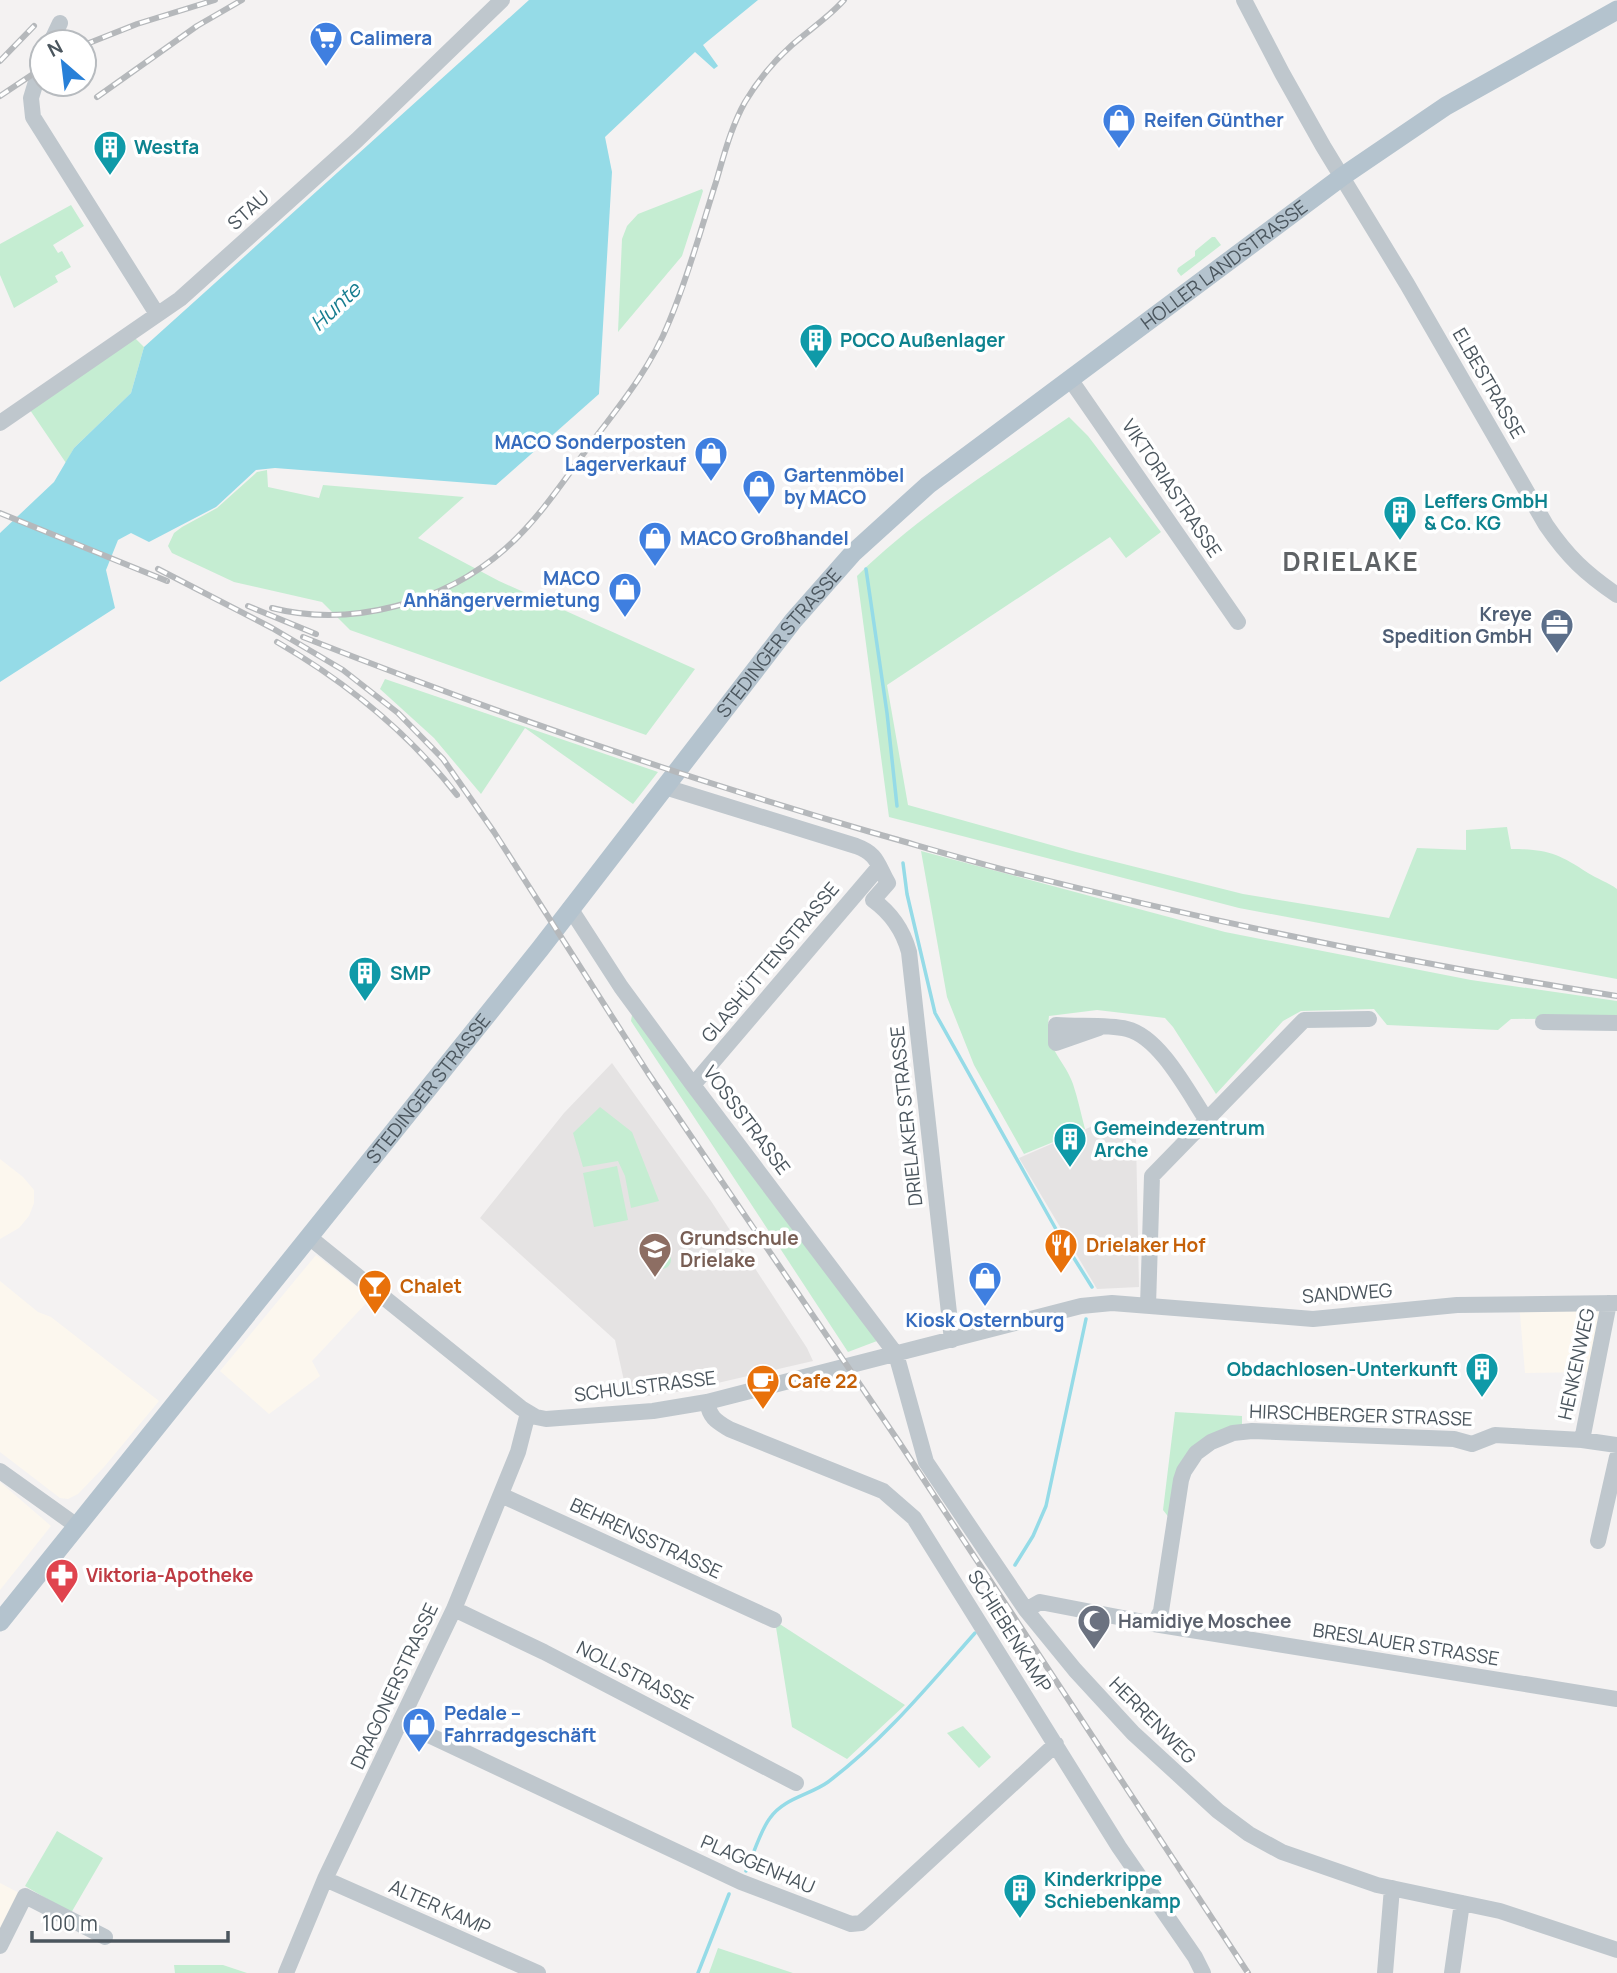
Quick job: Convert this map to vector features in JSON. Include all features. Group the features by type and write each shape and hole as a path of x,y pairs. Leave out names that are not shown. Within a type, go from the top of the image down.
{"main road":[{"name":"HOLLER LANDSTRASSE","path":"853,553 928,485 1343,176 1446,106 1617,10"},
{"name":"STEDINGER STRASSE","path":"0,1622 570,908 793,621 853,553"}],"street":[{"name":"STAU","path":"0,423 180,299 357,140 502,0"},
{"name":"ELBESTRASSE","path":"1244,0 1282,73 1546,525 1562,549 1585,572 1617,595"},
{"path":"58,28 60,23"},
{"path":"31,98 33,117 158,314"},
{"name":"VIKTORIASTRASSE","path":"1070,379 1238,622"},
{"path":"666,786 865,849 874,855 888,883 873,900"},
{"name":"GLASHÜTTENSTRASSE","path":"693,1085 879,866"},
{"name":"DRIELAKER STRASSE","path":"858,890 882,906 904,933 909,952 952,1340"},
{"name":"VOSSSTRASSE","path":"570,908 621,987 896,1354"},
{"path":"1148,1306 1152,1176 1304,1020 1369,1019"},
{"path":"1543,1023 1617,1023"},
{"path":"1099,1028 1125,1029 1139,1033 1167,1061 1206,1119"},
{"path":"309,1237 528,1413"},
{"name":"SANDWEG","path":"1081,1306 1112,1303 1313,1319 1457,1305 1613,1303"},
{"name":"HENKENWEG","path":"1613,1303 1582,1440 1617,1445"},
{"name":"SCHULSTRASSE","path":"528,1413 546,1419 653,1411 707,1402 1081,1306"},
{"name":"HERRENWEG","path":"896,1354 926,1462 1026,1610 1075,1670 1133,1733 1189,1785 1239,1826 1282,1852 1314,1865 1392,1888 1536,1922 1617,1950"},
{"name":"SCHIEBENKAMP","path":"707,1402 713,1420 729,1429 883,1491 914,1518 1119,1847 1195,1957 1203,1973"},
{"name":"DRAGONERSTRASSE","path":"286,1973 325,1879 454,1609 518,1452 528,1413"},
{"name":"HIRSCHBERGER STRASSE","path":"1153,1624 1161,1611 1181,1480 1196,1453 1221,1437 1252,1431 1454,1439 1472,1444 1495,1435 1582,1440"},
{"path":"1598,1541 1617,1457"},
{"path":"0,1471 78,1526"},
{"name":"BEHRENSSTRASSE","path":"501,1495 774,1620"},
{"name":"BRESLAUER STRASSE","path":"1026,1610 1040,1602 1153,1624 1617,1699"},
{"name":"NOLLSTRASSE","path":"454,1609 544,1652 796,1783"},
{"name":"PLAGGENHAU","path":"401,1722 741,1882 851,1924 861,1923 867,1918 1056,1744"},
{"name":"ALTER KAMP","path":"325,1879 538,1973"},
{"path":"1385,1973 1392,1888"},
{"path":"0,1946 25,1896 105,1937"},
{"path":"1452,1973 1462,1903"}],"shaded area":[{"name":"Grundschule Drielake","path":"612,1063 711,1201 813,1361 683,1391 628,1399 615,1340 480,1218 564,1113"},
{"path":"1095,1125 1136,1137 1139,1287 1097,1289 1019,1158"},
{"path":"0,1159 23,1177 34,1190 34,1203 29,1216 19,1228 0,1239"},
{"path":"316,1255 371,1298 312,1361 320,1376 269,1414 220,1371"},
{"path":"0,1281 159,1401 104,1467 78,1494 68,1499 60,1498 0,1452"},
{"path":"1519,1303 1609,1303 1595,1372 1525,1373"},
{"path":"0,1482 51,1526 0,1590"},
{"path":"0,1883 25,1896 0,1946"}],"green space":[{"path":"702,189 682,256 618,332 622,239 627,226 638,214"},
{"path":"71,205 84,226 53,245 58,253 62,251 71,267 55,276 58,282 14,308 0,275 0,244"},
{"path":"1212,237 1221,245 1181,276 1178,268 1195,256 1195,251"},
{"path":"135,338 144,347 131,393 74,448 66,463 30,410"},
{"path":"1069,417 1088,436 1161,532 1126,558 1110,537 887,685 908,805 1076,852 1243,894 1389,918 1417,848 1466,850 1466,830 1507,827 1511,849 1543,851 1560,857 1617,889 1617,979 1239,908 889,817 857,576 881,553 933,512"},
{"path":"267,470 268,487 319,498 323,485 464,497 418,538 499,581 695,669 646,735 350,630 322,602 234,582 172,553 168,546 174,533 217,508 257,472"},
{"path":"385,679 658,772 633,804 525,728 481,794 434,738 380,689"},
{"path":"921,851 1225,932 1471,980 1617,1001 1617,1018 1511,1019 1498,1030 1387,1025 1374,1009 1301,1011 1283,1021 1216,1094 1165,1018 1097,1010 1049,1016 1049,1037 1073,1084 1085,1129 1024,1154 974,1065 947,997"},
{"path":"633,1009 877,1341 848,1352 631,1021"},
{"path":"600,1107 632,1132 659,1201 631,1208 625,1176 618,1161 583,1167 573,1133"},
{"path":"617,1166 628,1220 594,1227 583,1173"},
{"path":"658,1251 666,1251 671,1260 669,1267 658,1269 653,1264 653,1256"},
{"path":"1175,1412 1242,1416 1242,1431 1196,1453 1174,1524 1163,1510"},
{"path":"775,1621 905,1705 847,1759 792,1727"},
{"path":"963,1726 991,1757 979,1768 947,1733"},
{"path":"57,1831 103,1858 71,1913 25,1886"},
{"path":"718,1948 793,1973 709,1973"},
{"path":"174,1965 223,1965 247,1973 175,1973"}],"water":[{"name":"Hunte","path":"529,0 758,0 703,45 718,66 714,69 695,52 605,137 612,172 599,394 496,485 275,468 256,470 216,507 149,542 131,533 118,540 106,570 115,608 0,682 0,533 54,482 74,448 131,393 144,347"}],"waterway":[{"path":"866,569 887,713 897,806"},
{"path":"903,863 907,894 935,1013 1057,1231 1092,1287"},
{"path":"1015,1565 1033,1536 1046,1506 1086,1319"},
{"path":"746,1871 763,1830 776,1811 828,1782 849,1766 905,1711 975,1633"},
{"path":"698,1973 729,1894"}],"railway":[{"path":"98,39 137,24 215,0"},
{"path":"98,96 197,26 242,0"},
{"path":"272,608 333,615 395,606 425,597 481,568 529,525 624,399 662,339 688,270 732,131 745,102 760,79 779,58 844,0"},
{"path":"0,61 34,26"},
{"path":"0,96 28,77"},
{"path":"0,513 167,581"},
{"path":"158,569 272,628 343,670 398,713 443,759 494,832 648,1073 899,1442 1248,1973"},
{"path":"248,606 316,634"},
{"path":"303,637 515,717 658,766 802,812 978,863 1314,941 1617,996"},
{"path":"277,642 351,691 397,729 457,795"}],"place":[{"name":"Calimera","path":"326,68"},
{"name":"Reifen Günther","path":"1119,150"},
{"name":"Westfa","path":"110,177"},
{"name":"POCO Außenlager","path":"816,370"},
{"name":"MACO Sonderposten Lagerverkauf","path":"711,483"},
{"name":"Gartenmöbel by MACO","path":"759,516"},
{"name":"Leffers GmbH & Co. KG","path":"1400,542"},
{"name":"MACO Großhandel","path":"655,568"},
{"name":"MACO Anhängervermietung","path":"625,619"},
{"name":"Kreye Spedition GmbH","path":"1557,655"},
{"name":"SMP","path":"365,1003"},
{"name":"Gemeindezentrum Arche","path":"1070,1169"},
{"name":"Drielaker Hof","path":"1061,1275"},
{"name":"Grundschule Drielake","path":"655,1279"},
{"name":"Kiosk Osternburg","path":"985,1308"},
{"name":"Chalet","path":"375,1316"},
{"name":"Obdachlosen-Unterkunft","path":"1482,1399"},
{"name":"Cafe 22","path":"763,1411"},
{"name":"Viktoria-Apotheke","path":"62,1605"},
{"name":"Hamidiye Moschee","path":"1094,1651"},
{"name":"Pedale – Fahrradgeschäft","path":"419,1754"},
{"name":"Kinderkrippe Schiebenkamp","path":"1020,1920"}],"district":[{"name":"DRIELAKE","path":"1351,561"}]}
